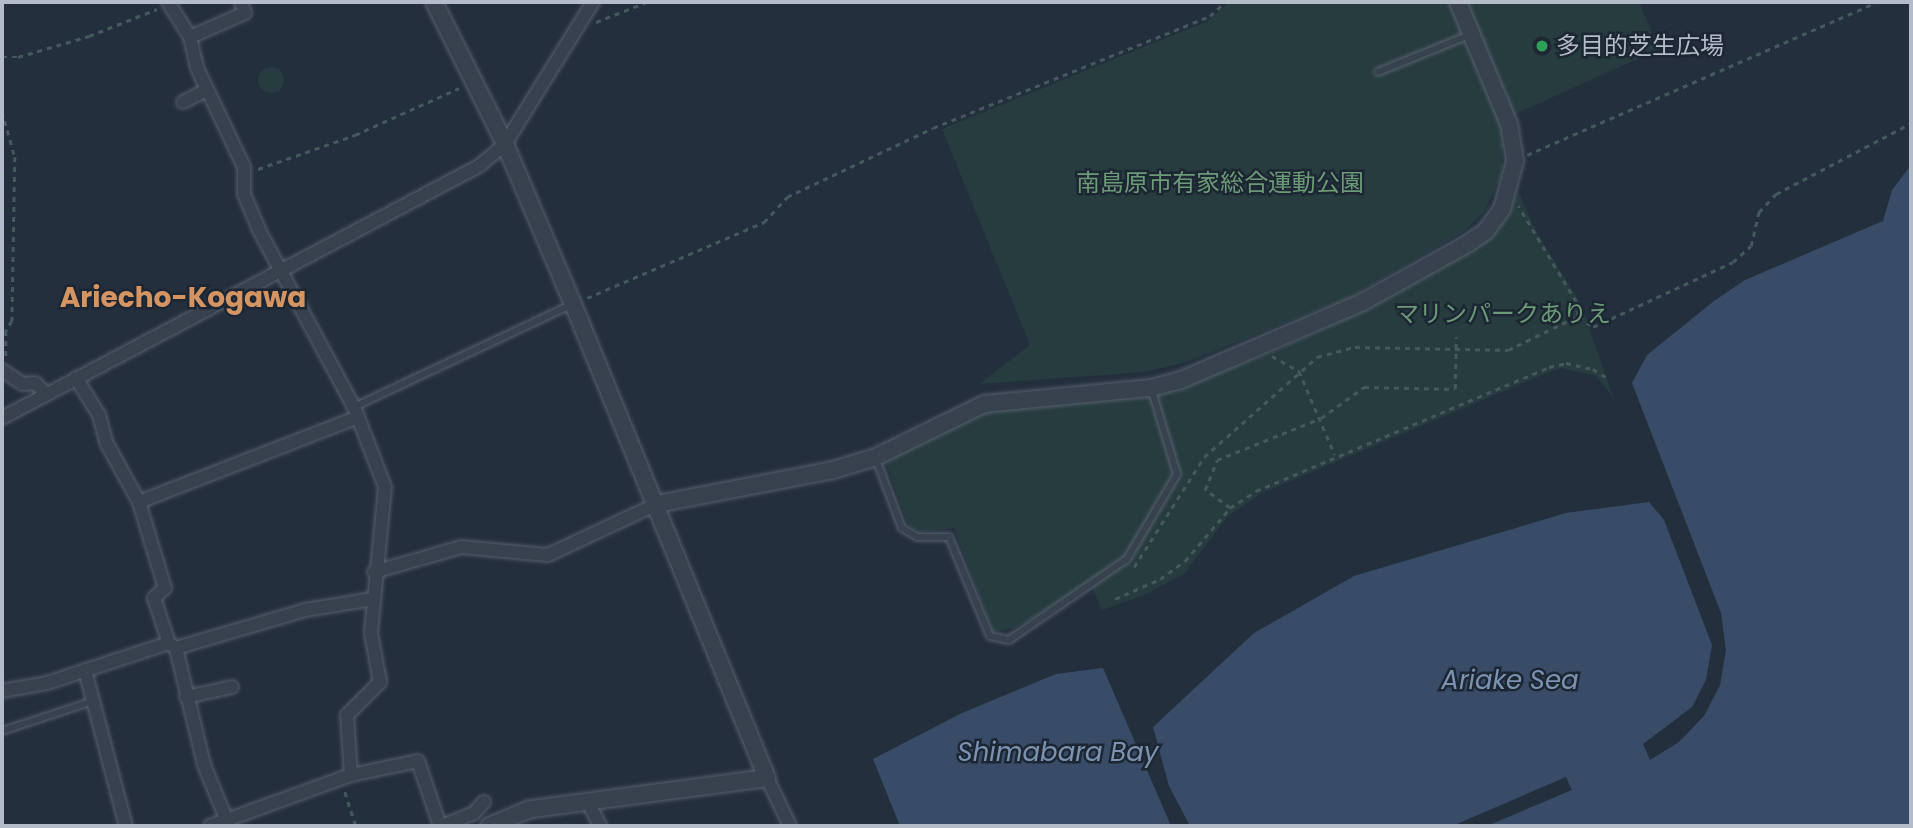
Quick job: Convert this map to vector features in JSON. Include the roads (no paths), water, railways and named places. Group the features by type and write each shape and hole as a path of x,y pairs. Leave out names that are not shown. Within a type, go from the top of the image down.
{"street":[{"path":"190,37 245,13 241,2"},
{"path":"434,2 505,144 657,504 767,778 790,826"},
{"path":"2,418 282,274 479,166 505,144 593,2"},
{"path":"374,572 461,547 548,555 657,504 876,457 984,404 1151,388 1267,347 1361,303 1486,231 1510,187 1515,161 1509,124 1475,33 1458,2"},
{"path":"169,3 190,37 206,90 244,167 244,194 282,274 356,412 385,487 374,572 371,633 380,682 347,715 347,777"},
{"path":"183,102 206,90"},
{"path":"2,370 23,384 35,383 47,394"},
{"path":"76,378 99,415 107,443 139,502 164,588 154,598 172,646 204,765 227,823"},
{"path":"139,502 356,412"},
{"path":"2,691 306,610 373,599"},
{"path":"85,670 126,826"},
{"path":"186,697 232,687"},
{"path":"210,826 227,823 347,777 418,761 441,826 474,813 484,802"},
{"path":"489,826 530,809 767,778"},
{"path":"588,802 600,826"}],"lane":[{"path":"1378,72 1475,33"},
{"path":"356,412 573,304"},
{"path":"876,457 902,528 917,537 942,536 953,542 995,640 1009,640 1116,570 1127,559 1177,474 1151,388"},
{"path":"2,731 93,701"}],"water":[{"name":"Ariake Sea","path":"1911,165 1911,826 1190,826 1169,786 1153,727 1254,633 1354,576 1566,513 1649,502 1664,520 1712,645 1706,680 1692,707 1643,744 1650,760 1679,742 1704,716 1720,685 1726,650 1721,613 1632,383 1647,355 1714,301 1745,280 1883,221 1892,190"},
{"name":"Shimabara Bay","path":"1103,668 1171,826 900,826 873,759 962,713 1056,674"}],"place":[{"name":"多目的芝生広場","path":"1542,46"}],"district":[{"name":"Ariecho-Kogawa","path":"183,298"}],"park label":[{"name":"南島原市有家総合運動公園","path":"1220,183"},
{"name":"マリンパークありえ","path":"1503,314"}]}
